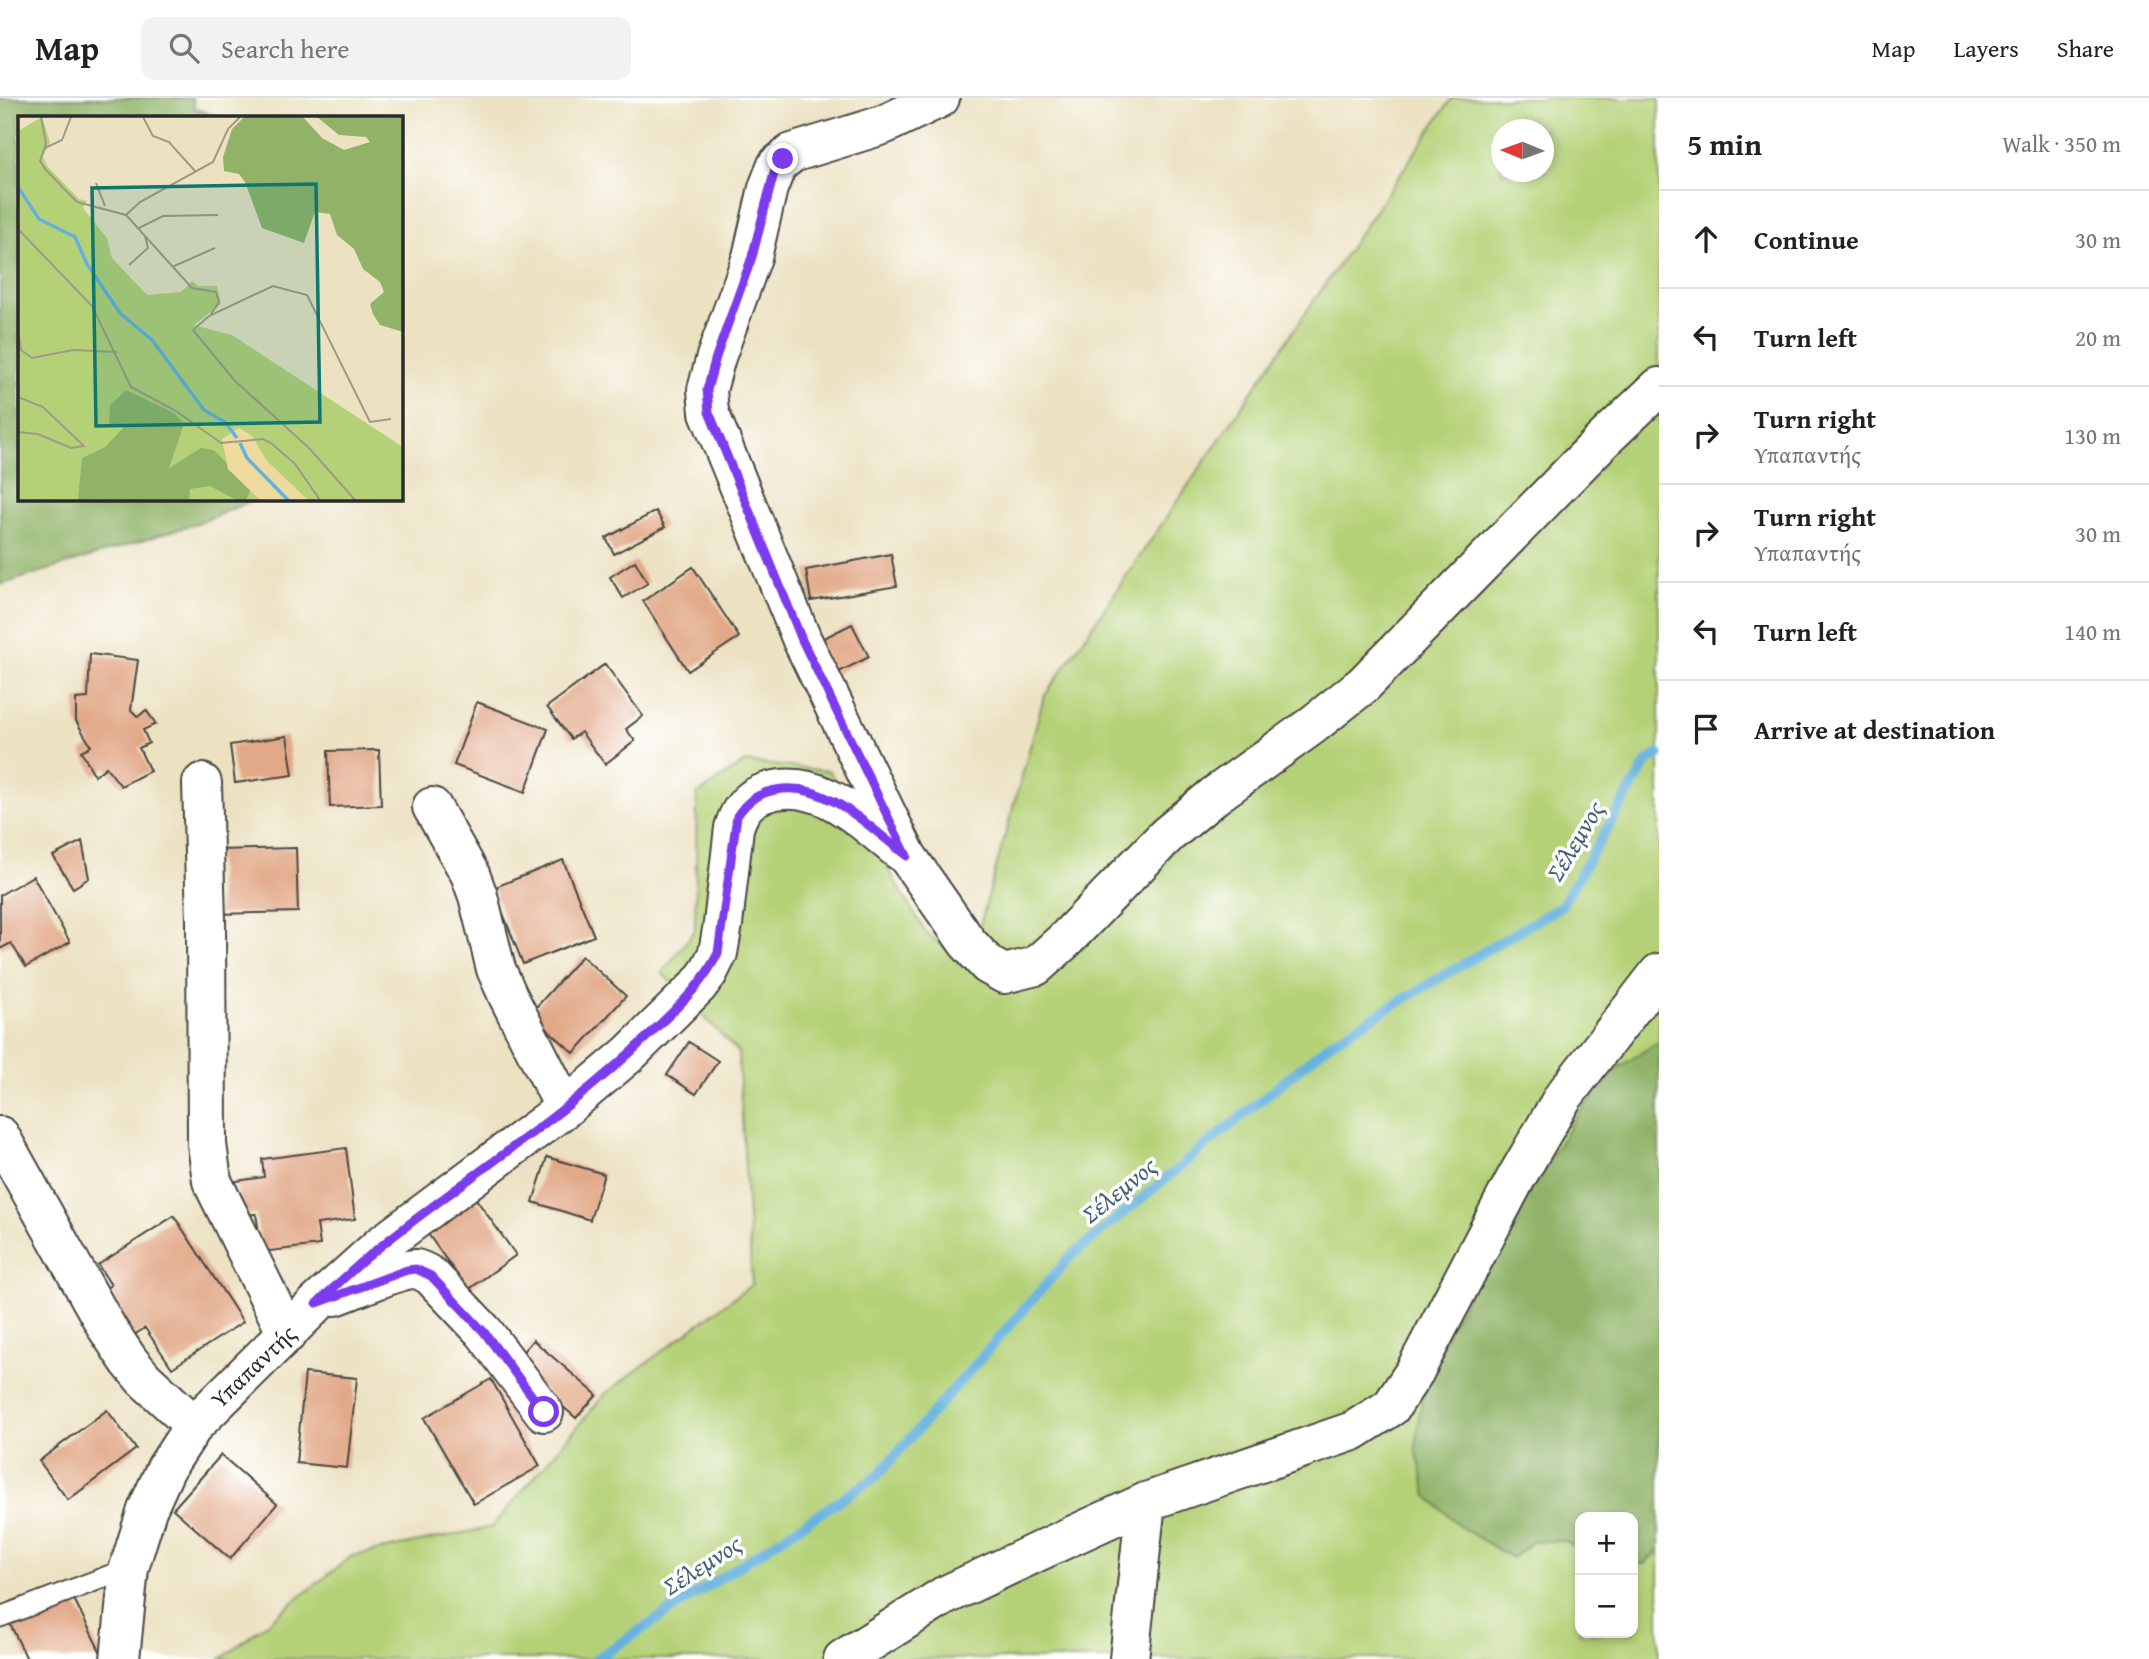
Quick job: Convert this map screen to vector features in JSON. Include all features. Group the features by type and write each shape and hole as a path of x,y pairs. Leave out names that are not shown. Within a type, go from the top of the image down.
{"street":[{"path":"940,98 883,125 792,153 777,165 768,188 752,257 707,390 709,412 802,640 907,856 967,942 988,965 1004,974 1036,966 1065,940 1167,835 1214,796 1363,685 1659,387"},
{"path":"202,783 206,920 206,1144 209,1167 212,1181 286,1334"},
{"name":"Υπαπαντής","path":"120,1659 129,1568 146,1510 166,1468 194,1425 317,1303 380,1247 565,1108 629,1054 698,986 718,953 737,816 743,806 755,796 788,787 818,794 846,809 907,856"},
{"path":"432,807 470,874 496,969 565,1108"},
{"path":"842,1659 944,1596 1146,1502 1353,1431 1391,1407 1415,1371 1516,1178 1563,1097 1659,973"},
{"path":"0,1136 107,1328 129,1361 144,1379 194,1425"},
{"path":"317,1303 396,1273 416,1269 424,1271 484,1332 544,1412"},
{"path":"1129,1659 1146,1502"}],"lane":[{"path":"0,1617 129,1568"}],"green space":[{"path":"0,98 193,98 194,108 215,116 18,116 18,500 253,500 204,521 0,585"},
{"path":"1452,98 1659,98 1659,1659 221,1659 352,1556 492,1527 605,1394 752,1284 738,1052 662,973 695,930 697,795 745,762 829,771 925,931 968,968 1044,697"},
{"path":"1659,1043 1659,1550 1645,1564 1638,1564 1638,1512 1575,1512 1575,1547 1565,1541 1533,1541 1512,1558 1462,1528 1427,1496 1416,1448 1422,1395 1449,1328 1495,1246 1579,1112 1617,1069"}],"building":[{"path":"656,511 665,527 614,554 606,538"},
{"path":"891,554 897,586 811,601 806,570"},
{"path":"635,561 648,583 623,598 610,577"},
{"path":"693,567 739,637 688,671 643,601"},
{"path":"852,624 869,657 835,674 818,641"},
{"path":"90,654 138,660 131,710 138,717 146,710 156,724 143,730 149,743 139,748 150,771 121,786 106,767 95,776 81,751 91,746 76,721 76,699 88,698"},
{"path":"605,664 643,716 626,729 635,741 605,764 581,732 571,739 547,707"},
{"path":"477,702 548,729 525,792 454,765"},
{"path":"287,736 293,775 235,783 230,745"},
{"path":"379,750 381,805 330,807 328,751"},
{"path":"82,841 89,878 73,888 53,856"},
{"path":"296,848 298,912 219,914 218,850"},
{"path":"563,860 594,936 523,964 493,888"},
{"path":"33,876 70,942 26,967 11,943 0,949 0,895"},
{"path":"582,956 626,996 574,1053 530,1014"},
{"path":"689,1042 718,1061 696,1094 667,1075"},
{"path":"346,1148 355,1219 317,1224 320,1245 262,1252 256,1214 240,1215 236,1181 264,1177 262,1159"},
{"path":"547,1157 604,1174 590,1220 533,1202"},
{"path":"476,1199 516,1255 468,1290 428,1234"},
{"path":"174,1216 243,1322 172,1368 145,1328 129,1338 100,1292 111,1285 98,1265"},
{"path":"533,1340 597,1395 576,1418 513,1363"},
{"path":"305,1373 357,1378 347,1468 296,1463"},
{"path":"491,1379 540,1466 474,1504 424,1418"},
{"path":"107,1410 136,1449 68,1500 39,1461"},
{"path":"221,1455 277,1504 230,1559 173,1509"},
{"path":"71,1593 104,1659 27,1659 10,1624"}],"waterway":[{"name":"Σέλεμνος","path":"596,1659 877,1476 1069,1258 1333,1041 1561,906 1647,762 1659,754"}],"route":[{"path":"544,1412 484,1332 424,1271 416,1269 396,1273 317,1303 380,1247 565,1108 629,1054 698,986 718,953 737,816 743,806 755,796 788,787 808,790 846,809 907,856 802,640 707,403 707,390 716,357 752,257 768,188 777,165 783,159"}]}
